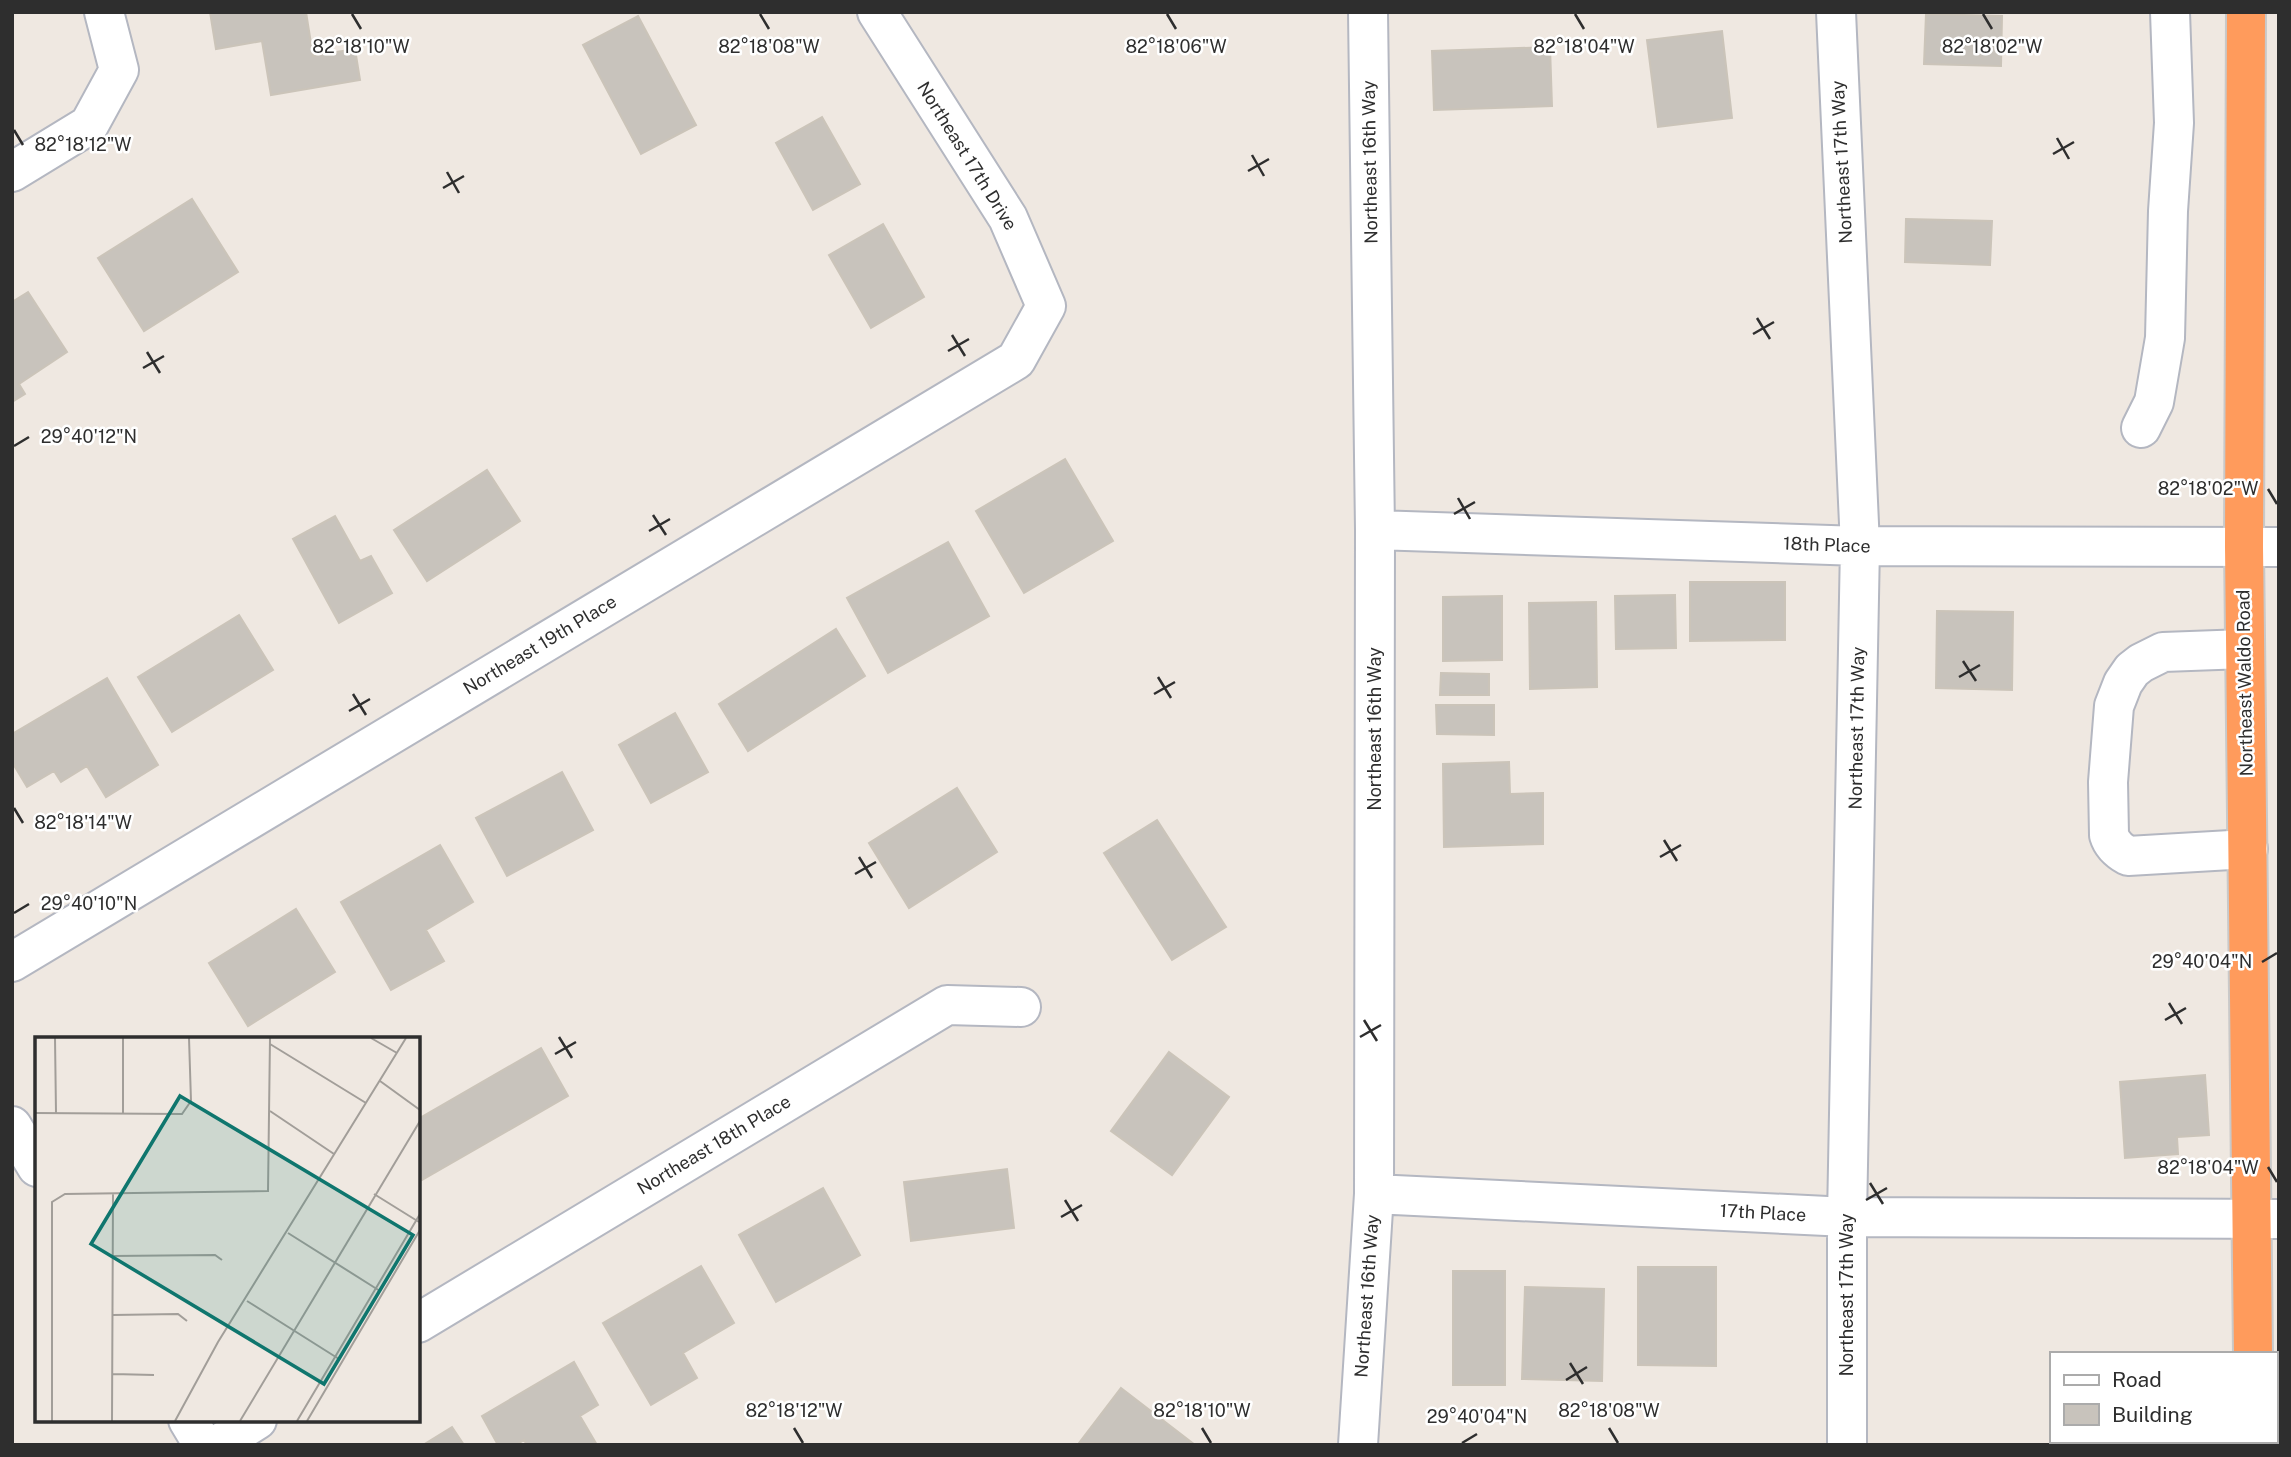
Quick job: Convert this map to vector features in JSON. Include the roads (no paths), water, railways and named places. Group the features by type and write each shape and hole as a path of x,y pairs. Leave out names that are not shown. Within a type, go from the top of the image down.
{"highway":[{"name":"Northeast Waldo Road","path":"2246,12 2261,547 2245,649 2248,849 2266,1219 2253,1352"}],"street":[{"path":"12,172 89,125 119,71 104,12"},
{"name":"Northeast 17th Drive","path":"877,12 1008,218 1046,306"},
{"name":"Northeast 16th Way","path":"1358,1445 1374,1194 1375,530 1368,12"},
{"name":"Northeast 17th Way","path":"1836,12 1860,546 1847,1217 1847,1445"},
{"path":"2141,428 2154,402 2165,338 2168,211 2174,123 2170,12"},
{"name":"Northeast 19th Place","path":"12,962 1016,360 1046,306"},
{"name":"18th Place","path":"1375,530 1860,546 2261,547"},
{"path":"2245,649 2163,652 2132,670 2123,683 2114,706 2108,782 2109,835 2116,847 2128,856 2248,849"},
{"name":"Northeast 18th Place","path":"420,1322 947,1005 1021,1007"},
{"path":"12,1126 35,1164"},
{"name":"17th Place","path":"1374,1194 1847,1217 2266,1219"},
{"path":"189,1422 203,1445"},
{"path":"217,1445 254,1422"}]}
